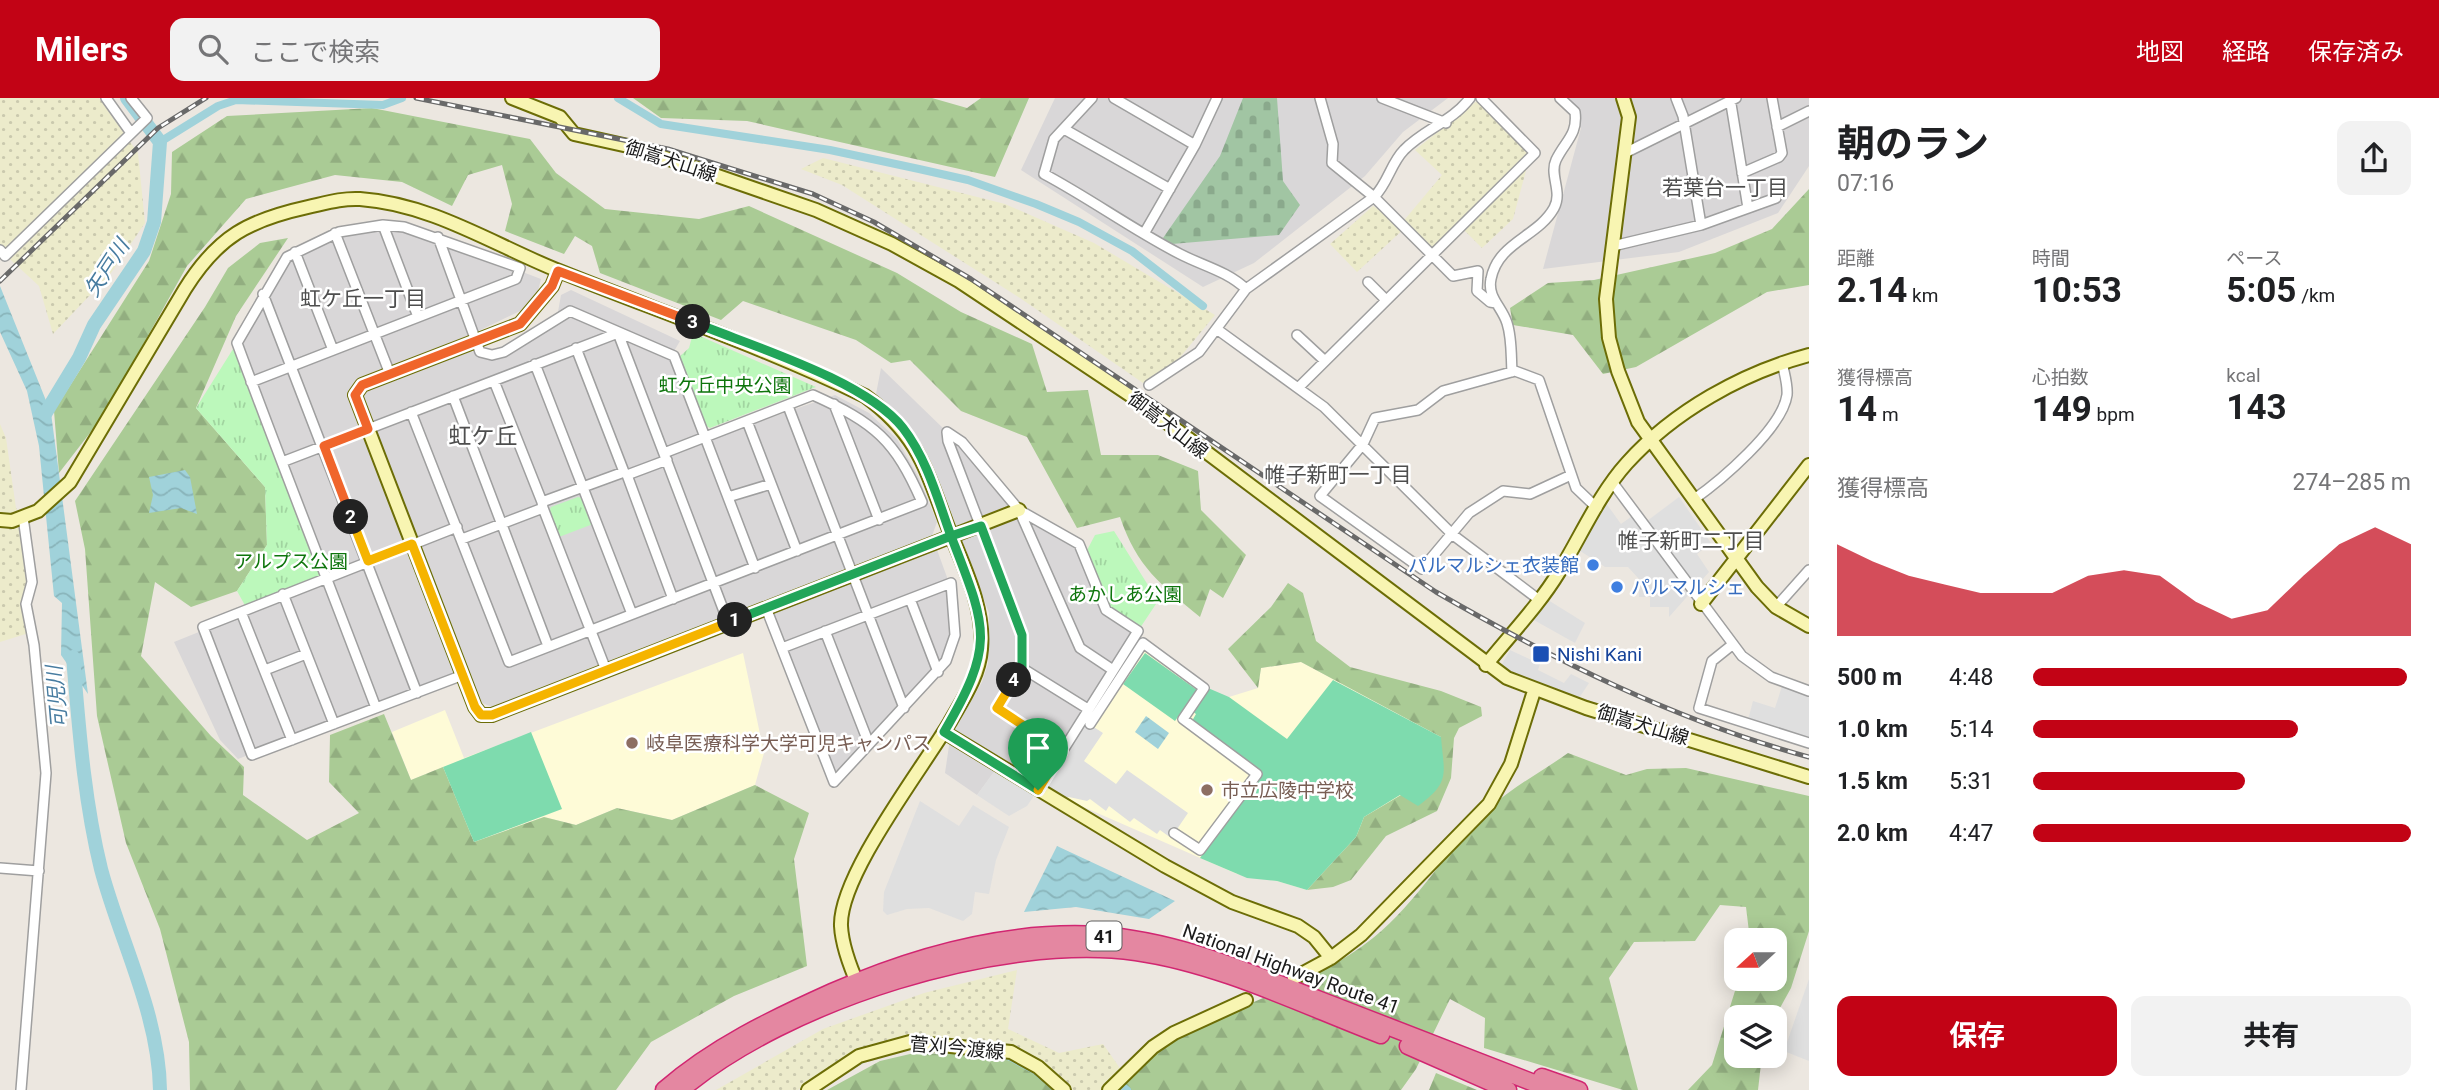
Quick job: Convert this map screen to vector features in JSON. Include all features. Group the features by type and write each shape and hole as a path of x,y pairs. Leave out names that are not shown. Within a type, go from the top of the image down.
{"highway":[{"name":"National Highway Route 41","path":"664,1090 705,1057 734,1040 959,948 1010,939 1097,935 1141,940 1219,960 1552,1090"},
{"name":"National Highway Route 41","path":"681,1090 720,1060 859,988 962,962 1017,952 1071,948 1126,951 1171,960 1233,979 1524,1090"},
{"path":"1426,1041 1579,1090"},
{"path":"1408,1046 1508,1090"}],"street":[{"path":"106,98 131,133"},
{"path":"0,250 5,256 147,118 131,98"},
{"name":"御嵩犬山線","path":"513,98 560,117 574,134 637,148 816,210 892,244 959,281 1133,397 1486,665 1534,691 1809,777"},
{"path":"1092,98 1054,139 1044,174 1180,254 1233,276 1246,289"},
{"path":"1114,98 1195,145"},
{"path":"1145,232 1195,145 1216,98"},
{"path":"1320,98 1333,144 1332,163 1374,197 1457,278 1478,271 1477,291 1490,302 1496,303"},
{"path":"1382,98 1446,123"},
{"path":"1149,385 1187,362 1217,330 1246,289 1374,197 1383,188 1401,153 1446,123 1470,98"},
{"path":"1299,387 1535,152 1480,98"},
{"path":"1511,372 1507,322 1490,285 1502,253 1546,219 1556,206 1555,162 1574,135 1577,123 1576,112 1560,98"},
{"path":"1623,98 1629,117 1606,299 1609,338 1630,407 1650,441 1693,500 1776,607 1809,626"},
{"path":"1676,98 1684,125 1701,225"},
{"path":"1742,173 1779,157 1782,153 1772,98"},
{"path":"1625,153 1732,99 1748,208"},
{"path":"1777,127 1809,111"},
{"path":"1064,129 1170,189"},
{"path":"1613,246 1701,225 1776,198"},
{"path":"0,520 23,517 38,511 59,496 86,459 200,265 222,242 242,228 274,214 340,199 403,206 431,214 558,271 683,317 865,396 890,414 911,441 923,463 977,603 981,651 973,680 944,732 847,889 841,926 859,988"},
{"path":"383,225 418,317"},
{"path":"251,382 516,279 520,268 438,237 383,225 335,233 295,252 280,266 237,342 251,382 376,708"},
{"path":"335,233 390,374"},
{"path":"438,237 481,352 497,355 570,311 674,356 755,568"},
{"path":"295,252 333,350"},
{"path":"558,271 552,286 520,324 362,385 355,395 475,707 481,715 492,715 1019,510"},
{"path":"1368,282 1386,300"},
{"path":"263,294 324,446 417,693"},
{"path":"1217,330 1299,387 1363,444 1453,536 1538,599"},
{"path":"282,462 618,333"},
{"path":"618,333 728,622"},
{"path":"1297,335 1325,361"},
{"path":"576,348 673,599"},
{"path":"1486,665 1557,575 1613,483 1650,441 1717,393 1749,375 1809,355"},
{"path":"1693,500 1740,464 1777,415 1787,392 1782,362"},
{"path":"535,364 632,614"},
{"path":"1572,475 1531,494 1503,491 1469,513 1453,536 1422,569 1320,496 1363,444 1375,418 1418,410 1443,391 1511,372 1539,380 1572,475 1576,488 1597,508"},
{"path":"494,381 606,670"},
{"path":"411,412 509,662 922,502 903,462 886,439 856,415 813,395 461,539"},
{"path":"453,396 548,646"},
{"path":"834,404 879,520"},
{"path":"788,406 904,708"},
{"path":"747,421 797,551"},
{"path":"1062,751 997,708 1022,668 1022,635 948,441 947,432 962,442 1019,510 1080,648 1113,670"},
{"path":"1701,604 1809,465"},
{"path":"1613,483 1732,645 1750,663 1771,677 1809,691"},
{"path":"728,497 771,484"},
{"path":"1019,510 1079,544 1106,610 1138,631 1038,790"},
{"path":"21,1090 46,773 34,645 26,604 32,582 23,517"},
{"path":"457,527 203,627 252,755 463,675"},
{"path":"1776,607 1809,570"},
{"path":"766,608 834,782 946,661 956,635 951,583 782,648"},
{"path":"283,594 334,724"},
{"path":"909,599 938,672"},
{"path":"241,612 292,740"},
{"path":"825,632 869,744"},
{"path":"1090,724 1143,643 1204,688 1183,719 1257,774 1200,850 1174,833"},
{"path":"1732,645 1712,661 1699,708 1809,743"},
{"path":"265,670 306,654"},
{"path":"1022,668 1088,709"},
{"path":"1294,978 1331,958 1373,925 1489,804 1511,764 1534,691"},
{"path":"944,732 1038,790 1232,902 1298,926 1314,937 1331,958"},
{"path":"0,869 39,871"},
{"path":"1109,1090 1153,1047 1174,1032 1246,1000"},
{"name":"菅刈今渡線","path":"808,1090 859,1056 910,1042 1011,1052 1038,1068 1064,1090"}],"shaded area":[{"path":"1055,98 1448,98 1403,132 1365,176 1254,263 1203,287 1021,170"},
{"path":"1556,98 1809,98 1809,166 1778,213 1679,252 1543,269 1581,128"},
{"path":"393,229 432,238 541,279 538,291 520,311 466,337 471,351 491,360 505,356 556,323 561,295 571,290 680,341 670,358 704,441 835,395 869,413 897,439 918,476 937,522 932,536 948,580 953,619 950,641 943,659 840,771 833,770 768,599 492,707 480,702 468,669 238,759 220,740 174,642 321,583 327,566 241,345 242,339 286,261 348,232"},
{"path":"881,368 947,432 1019,510 1079,544 1138,631 1038,790 998,767 977,795 945,773 950,739 982,682 988,664 989,613 931,462 909,425 876,394"},
{"path":"1679,497 1711,543 1697,554 1709,572 1669,617 1669,607 1650,607 1650,597 1639,597 1639,579 1628,567 1605,567 1574,547 1603,499 1621,524 1635,514 1643,524"},
{"path":"1548,600 1585,623 1575,643 1532,619"},
{"path":"1141,639 1216,694 1229,697 1258,688 1261,668 1301,662 1441,737 1418,806 1356,837 1307,890 1237,874 1063,798 1046,783"},
{"path":"1510,650 1540,664 1538,670 1564,683 1571,674 1589,683 1579,698 1529,680 1501,666"},
{"name":"岐阜医療科学大学可児キャンパス","path":"743,653 764,753 755,785 672,820 617,808 576,825 544,817 474,842 443,767 411,780 392,732 445,710 464,758"},
{"path":"1783,683 1809,691 1809,743 1747,724 1753,701 1775,708"},
{"path":"1086,722 1103,733 1084,761 1116,784 1127,770 1188,813 1171,838 1160,830 1157,834 1134,818 1130,822 1109,806 1106,811 1090,799 1087,801 1063,798 1048,789 1046,783"},
{"path":"998,766 1038,790 1027,806 1009,816 977,795"},
{"path":"920,801 959,826 973,805 1009,827 996,860 989,894 975,892 972,914 963,921 929,908 907,909 887,915 883,911 884,892"},
{"path":"1809,979 1809,1061 1787,1052 1787,1042"}],"green space":[{"path":"0,98 99,98 138,153 145,223 111,273 53,334 39,286 0,250"},
{"path":"633,98 932,98 967,108 981,98 1029,98 995,177 747,121 661,118"},
{"path":"1243,98 1277,98 1283,181 1300,205 1279,235 1172,244 1163,238 1220,156"},
{"path":"1478,100 1531,152 1513,219 1482,248 1459,225 1429,251 1406,227 1357,272 1330,244 1373,206 1401,224 1442,175 1415,150"},
{"path":"372,108 530,139 556,173 605,209 699,219 749,206 897,273 961,312 1032,344 1047,392 1088,390 1101,455 1158,455 1198,471 1201,510 1246,555 1223,598 1210,589 1200,617 1142,562 1120,517 1077,528 1027,437 961,411 910,360 891,363 856,340 743,301 721,320 600,273 592,246 575,236 564,254 505,231 512,204 502,165 468,175 452,206 402,182 335,175 246,199 187,266 103,416 59,473 54,411 149,261 171,194 172,152 227,116"},
{"path":"823,158 1005,204 1094,243 1215,315 1177,361 1143,383 1020,298 842,185 801,169"},
{"path":"1809,189 1809,285 1767,292 1636,367 1603,374 1573,335 1513,325 1510,308 1548,283 1594,280 1715,253 1772,229"},
{"path":"288,238 236,316 196,408 265,487 267,545 237,591 191,607 155,582 141,656 211,736 244,767 243,795 307,840 359,813 329,782 330,735 384,714 411,780 443,767 474,842 544,817 576,825 617,808 672,820 755,785 809,813 794,859 807,966 734,996 651,1042 616,1090 190,1090 189,1042 160,929 126,843 97,716 85,549 75,501 205,307 228,268 260,243"},
{"name":"虹ケ丘中央公園","path":"693,333 816,387 710,428 706,426 678,358 689,348"},
{"name":"アルプス公園","path":"233,349 251,382 327,577 247,609 237,591 267,545 265,487 196,408"},
{"path":"0,424 6,438 16,508 23,517 32,582 26,604 32,632 0,642"},
{"path":"578,497 584,499 593,524 559,537 549,513 551,507"},
{"name":"あかしあ公園","path":"1114,531 1158,601 1138,631 1106,610 1085,554 1095,535"},
{"path":"1288,583 1303,593 1316,641 1350,667 1441,691 1481,707 1482,716 1459,728 1454,738 1451,778 1437,811 1386,836 1351,880 1333,887 1307,890 1356,837 1364,817 1401,795 1441,737 1301,662 1261,668 1258,688 1228,649 1271,607"},
{"path":"1145,653 1197,690 1175,721 1123,684"},
{"path":"1333,680 1441,737 1444,769 1441,783 1436,790 1418,806 1400,795 1364,817 1356,837 1307,890 1277,881 1247,878 1200,858 1261,773 1192,721 1196,714 1192,711 1208,688 1229,697 1287,739"},
{"path":"531,732 562,809 474,842 443,767"},
{"path":"1568,753 1626,775 1647,769 1686,768 1809,796 1809,931 1791,988 1782,1005 1731,1005 1735,991 1787,991 1787,928 1749,928 1746,907 1720,905 1695,941 1634,942 1609,978 1638,1090 1623,1090 1484,1048 1485,1018 1450,999 1416,1069 1401,1090 1120,1090 1148,1059 1179,1038 1320,972 1373,938 1405,908 1460,840 1490,808"},
{"path":"1017,970 1008,1029 1059,1053 1103,1044 1124,1074 1111,1090 1064,1090 1014,1054 1011,1046 902,1038 871,1046 846,1058 798,1090 716,1090 823,1029 924,993"},
{"path":"1724,1026 1724,1068 1761,1068 1758,1090 1688,1090 1712,1065"},
{"path":"1011,1052 1064,1090 827,1090 880,1061 910,1054"},
{"path":"1436,1073 1477,1090 1429,1090"}],"water":[{"path":"0,286 51,413 88,694 61,655 62,603 54,596 39,446 27,391 0,332"},
{"path":"185,470 190,477 197,514 181,508 149,513 153,495 149,477"},
{"path":"1146,716 1169,733 1158,749 1135,732"},
{"path":"1057,846 1175,901 1149,919 1076,907 1024,912"}],"waterway":[{"name":"矢戸川","path":"45,414 79,358 94,325 144,251 154,222 160,142 127,98"},
{"path":"160,142 218,106 236,100 383,105 402,98"},
{"path":"618,98 661,124 830,150 968,180 1036,204 1079,222 1132,251 1203,306"},
{"name":"可児川","path":"73,657 83,764 95,843 109,896 146,1006 158,1062 160,1090"},
{"path":"925,1049 1008,1059 1034,1073 1054,1090"},
{"path":"855,1066 867,1060"},
{"path":"820,1090 837,1078"},
{"path":"1118,1090 1122,1086 1127,1090"}],"railway":[{"path":"0,281 158,128 206,98"},
{"path":"416,98 668,149 813,194 874,222 971,279 1436,592 1571,665 1664,707 1712,726 1809,757"}],"place":[{"name":"パルマルシェ衣装館","path":"1593,565"},
{"name":"パルマルシェ","path":"1617,587"},
{"name":"Nishi Kani","path":"1541,654"},
{"name":"岐阜医療科学大学可児キャンパス","path":"632,743"},
{"name":"市立広陵中学校","path":"1207,790"}],"district":[{"name":"若葉台一丁目","path":"1725,188"},
{"name":"虹ケ丘一丁目","path":"363,299"},
{"name":"虹ケ丘","path":"483,436"},
{"name":"帷子新町一丁目","path":"1338,475"},
{"name":"帷子新町二丁目","path":"1691,541"}],"route":[{"path":"1038,790 944,732 973,680 981,651 977,603 951,536 492,715 481,715 475,707 412,544 368,561 324,446 368,429 355,395 362,385 520,324 538,306 552,286 558,271 683,317 865,396 890,414 911,441 923,463 951,536 981,526 1022,635 1024,651 1022,668 997,708 1062,751 1038,790"}]}
